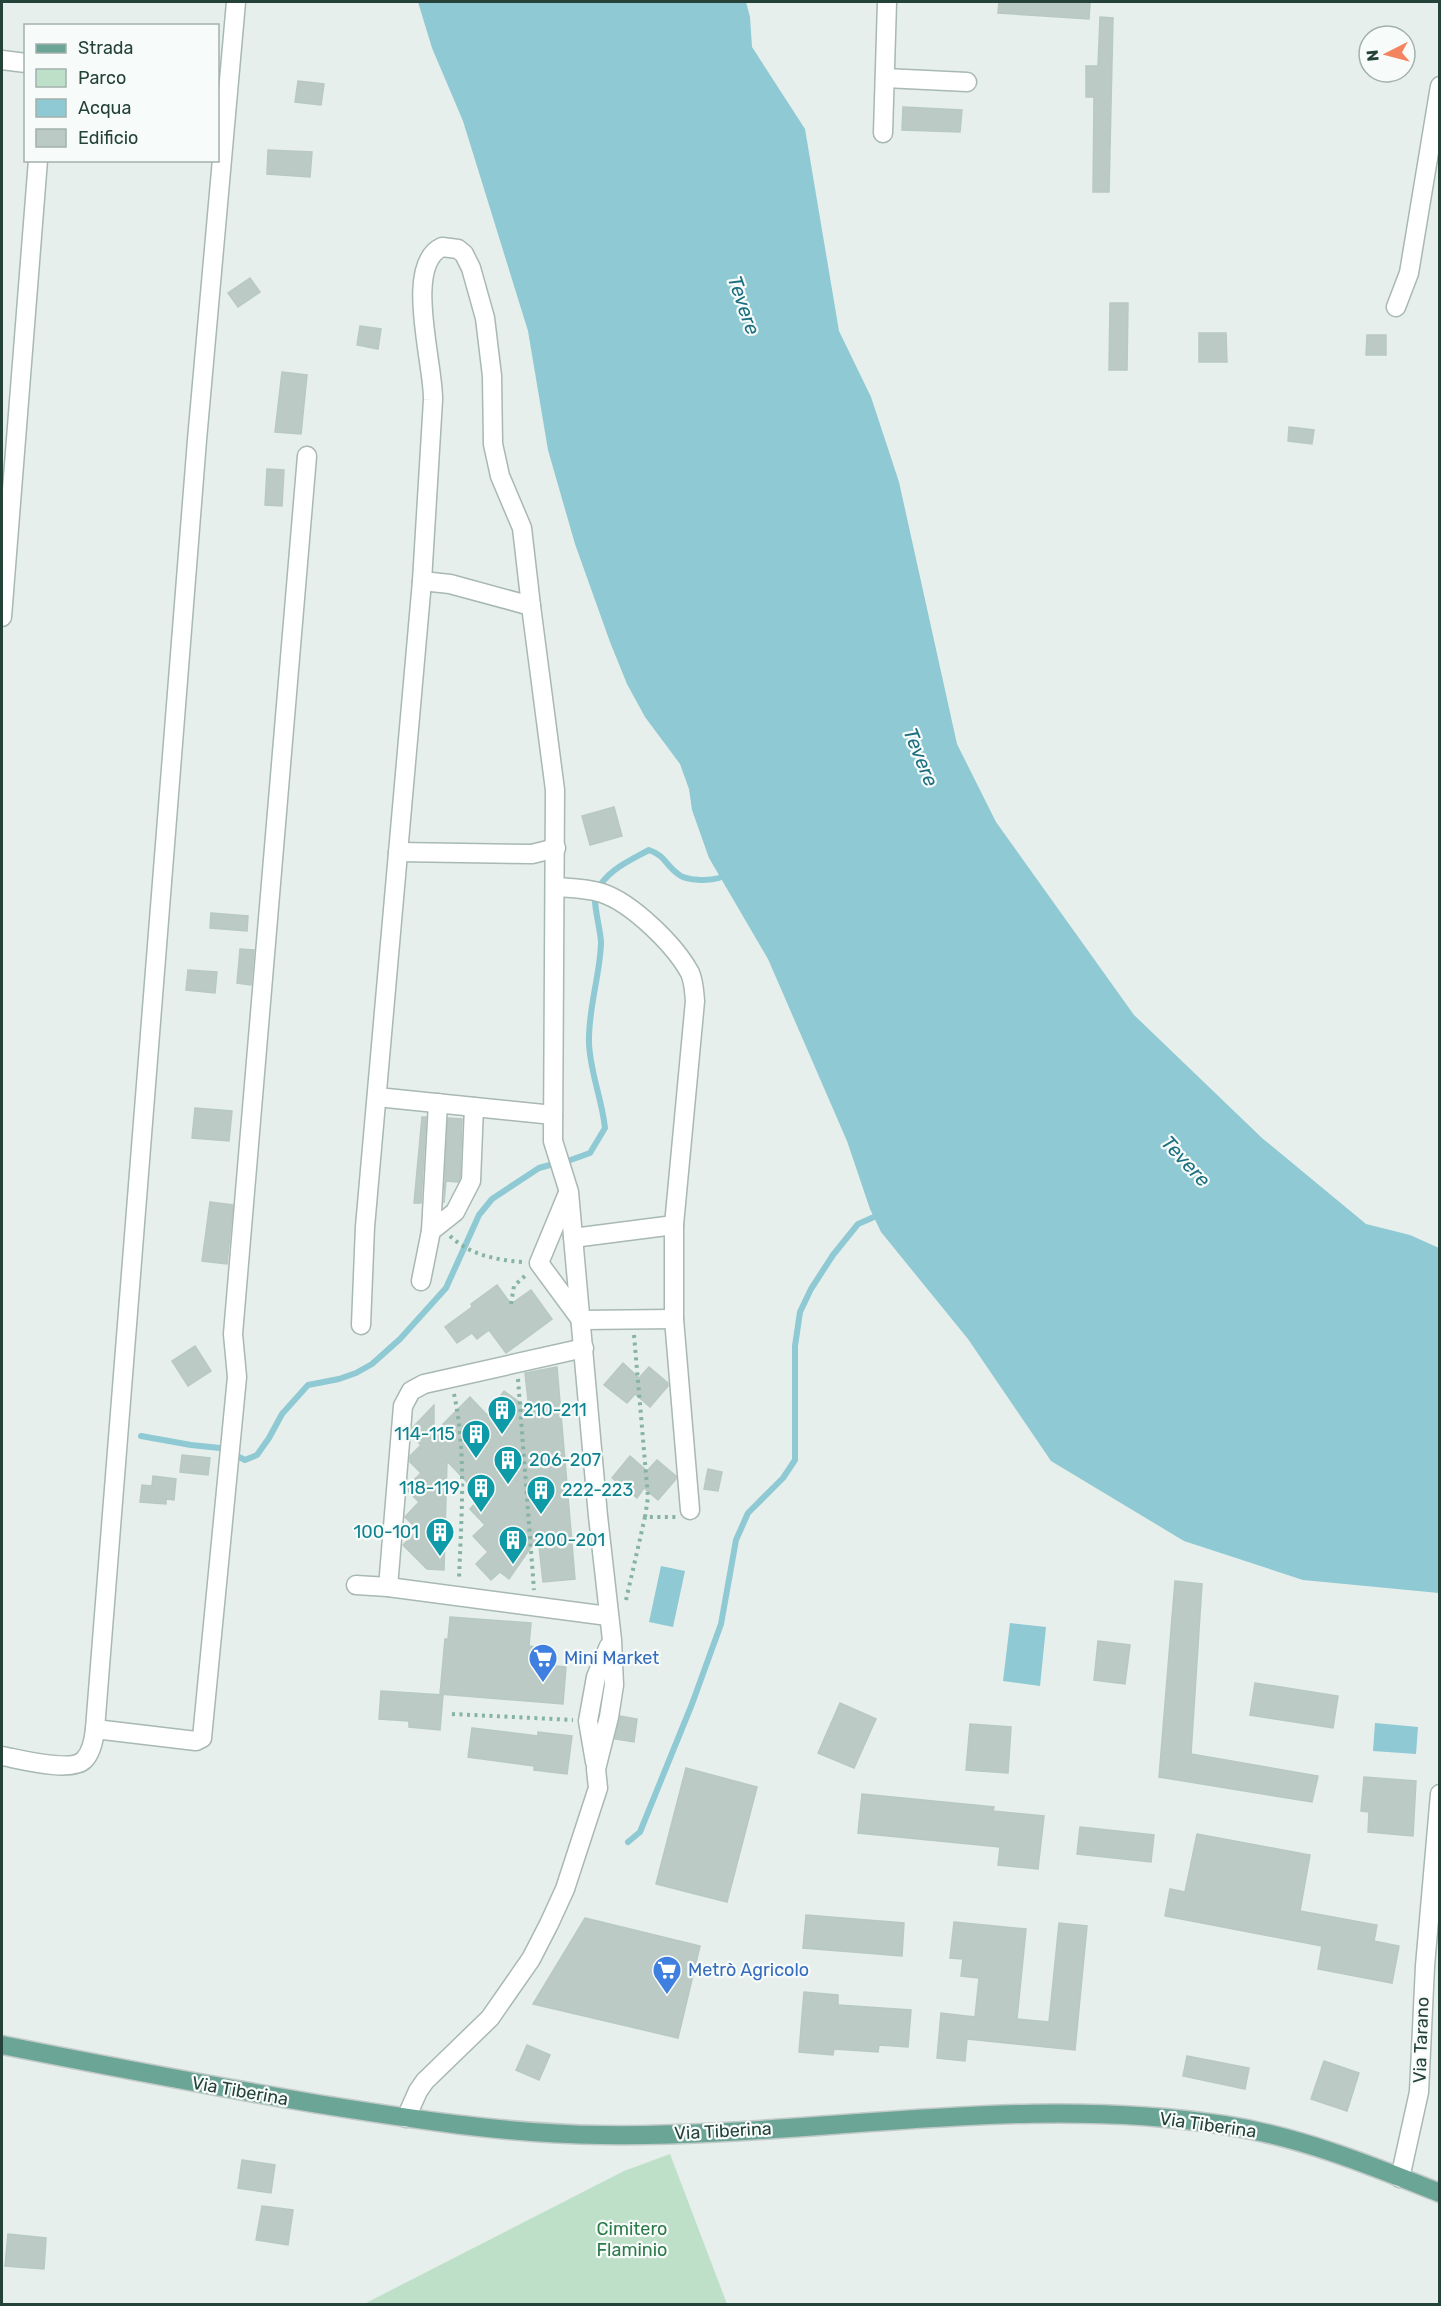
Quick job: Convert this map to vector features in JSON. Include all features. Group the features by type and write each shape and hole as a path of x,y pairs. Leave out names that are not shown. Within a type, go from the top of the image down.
{"main road":[{"name":"Via Tiberina","path":"2,2045 209,2086 406,2118 548,2133 619,2135 693,2133 1038,2113 1103,2113 1188,2120 1266,2133 1349,2158 1440,2193"}],"street":[{"path":"2,1756 69,1767 84,1760 93,1744 195,464 236,2"},
{"path":"883,133 887,2"},
{"path":"2,60 24,63"},
{"path":"885,78 967,82"},
{"path":"1396,307 1409,273 1440,86"},
{"path":"2,617 38,162"},
{"path":"361,1325 365,1227 422,581 433,390 423,322 422,295 426,264 430,256 442,247 450,247 464,254 471,268 485,318 492,376 493,444 500,476 522,528 555,790 553,1141 569,1192 612,1640 614,1685 609,1717 596,1769"},
{"path":"95,1729 196,1741 202,1738 204,1726 237,1377 233,1334 307,456"},
{"path":"422,581 450,584 531,606"},
{"path":"398,852 532,854 556,848"},
{"path":"556,887 581,888 602,893 622,902 642,917 662,937 690,974 693,983 695,1001 674,1225 675,1319 690,1510"},
{"path":"377,1097 553,1115"},
{"path":"421,1281 431,1231 438,1103"},
{"path":"431,1231 456,1212 471,1181 474,1107"},
{"path":"569,1192 539,1263 581,1320"},
{"path":"573,1238 674,1225"},
{"path":"581,1320 675,1319"},
{"path":"388,1587 403,1406 411,1391 424,1384 584,1347"},
{"path":"356,1585 388,1587 608,1616"},
{"path":"406,2118 418,2091 490,2018 531,1959 565,1888 598,1788 588,1721 596,1677 612,1640"},
{"name":"Via Tarano","path":"1400,2178 1418,2102 1425,1966 1435,1891 1440,1794"}],"path":[{"path":"452,1238 474,1252 496,1260 539,1263"},
{"path":"511,1304 514,1286 539,1263"},
{"path":"625,1604 648,1497 632,1321"},
{"path":"517,1363 534,1577 534,1606"},
{"path":"451,1378 459,1417 462,1496 459,1596"},
{"path":"645,1517 678,1517 690,1510"},
{"path":"452,1714 588,1721"}],"green space":[{"name":"Cimitero Flaminio","path":"670,2154 727,2304 364,2304 624,2171"}],"water":[{"name":"Tevere","path":"418,2 746,2 750,17 752,47 805,129 839,331 871,397 899,482 957,744 996,822 1134,1015 1262,1138 1366,1224 1410,1235 1439,1248 1439,1593 1303,1580 1184,1541 1051,1461 968,1339 881,1232 870,1209 847,1141 768,959 709,858 692,810 689,789 680,764 645,717 627,684 610,642 575,544 548,450 528,331 463,121 432,48"},
{"path":"661,1566 685,1571 673,1627 649,1622"},
{"path":"1010,1623 1046,1627 1040,1686 1003,1681"},
{"path":"1375,1723 1418,1727 1416,1754 1373,1751"}],"building":[{"path":"999,2 1090,2 1089,19 998,13"},
{"path":"1100,17 1113,18 1109,192 1093,192 1094,97 1086,97 1086,66 1098,66"},
{"path":"298,81 324,84 321,105 295,102"},
{"path":"903,107 962,110 960,132 902,130"},
{"path":"268,150 312,152 310,177 267,174"},
{"path":"250,278 260,292 238,307 228,293"},
{"path":"1110,303 1128,303 1127,370 1109,370"},
{"path":"360,326 381,329 378,349 357,345"},
{"path":"1199,333 1226,333 1227,362 1199,362"},
{"path":"1367,335 1386,335 1386,355 1366,355"},
{"path":"282,372 307,375 301,434 275,432"},
{"path":"1289,427 1314,430 1312,444 1288,441"},
{"path":"267,469 284,470 282,506 265,505"},
{"path":"614,807 622,836 590,845 582,816"},
{"path":"211,913 248,916 247,931 210,928"},
{"path":"240,949 254,950 251,985 237,983"},
{"path":"188,970 217,972 215,993 186,990"},
{"path":"195,1108 232,1111 229,1141 192,1138"},
{"path":"422,1117 426,1117 421,1203 414,1203"},
{"path":"448,1118 462,1119 460,1178 458,1182 446,1181 444,1203"},
{"path":"210,1202 233,1205 227,1264 202,1261"},
{"path":"497,1285 511,1304 531,1290 552,1319 506,1353 489,1330 477,1339 472,1333 457,1343 445,1327"},
{"path":"195,1346 211,1371 188,1386 172,1361"},
{"path":"623,1363 639,1378 649,1367 668,1383 650,1407 635,1394 627,1403 604,1385"},
{"path":"557,1367 575,1579 543,1582 538,1537 509,1579 500,1572 491,1580 476,1564 488,1552 473,1536 485,1525 470,1509 481,1497 447,1461 444,1570 427,1569 403,1545 418,1530 405,1517 419,1502 407,1490 421,1473 410,1462 410,1456 421,1445 412,1436 413,1427 434,1405 434,1433 470,1397 487,1415 504,1391 529,1409 525,1373"},
{"path":"182,1455 210,1458 208,1475 180,1472"},
{"path":"630,1456 647,1471 657,1460 676,1476 658,1500 644,1488 637,1498 612,1478"},
{"path":"708,1469 722,1472 718,1491 704,1489"},
{"path":"153,1476 176,1479 174,1500 166,1499 166,1504 140,1502 142,1485 152,1486"},
{"path":"1175,1581 1202,1584 1191,1754 1318,1776 1312,1802 1159,1777"},
{"path":"450,1617 531,1623 529,1646 535,1647 534,1664 566,1667 563,1704 440,1694 445,1639 448,1639"},
{"path":"1098,1641 1130,1645 1125,1684 1094,1680"},
{"path":"1255,1683 1338,1696 1333,1728 1250,1715"},
{"path":"381,1691 443,1695 440,1730 409,1727 409,1721 379,1719"},
{"path":"840,1703 876,1719 854,1768 818,1753"},
{"path":"620,1716 637,1719 634,1742 615,1739"},
{"path":"970,1724 1011,1727 1008,1773 966,1770"},
{"path":"472,1728 538,1736 538,1732 572,1736 567,1774 534,1770 534,1766 468,1757"},
{"path":"686,1768 757,1787 727,1902 656,1884"},
{"path":"1364,1777 1416,1781 1413,1836 1368,1832 1369,1812 1361,1811"},
{"path":"862,1794 994,1807 993,1811 1044,1816 1038,1869 998,1865 1000,1847 858,1833"},
{"path":"1080,1827 1154,1835 1151,1862 1077,1854"},
{"path":"1197,1834 1310,1855 1300,1911 1377,1925 1374,1941 1399,1946 1392,1983 1318,1969 1322,1946 1165,1916 1170,1889 1185,1892"},
{"path":"806,1915 904,1923 902,1956 803,1948"},
{"path":"585,1918 700,1946 678,2038 533,2004"},
{"path":"954,1922 1026,1929 1017,2019 1049,2022 1059,1923 1087,1926 1075,2050 967,2039 965,2061 937,2058 941,2013 975,2017 979,1978 961,1976 963,1959 950,1958"},
{"path":"804,1992 838,1995 838,2005 911,2010 908,2047 879,2045 878,2052 834,2049 833,2055 799,2052"},
{"path":"527,2045 550,2055 539,2080 516,2070"},
{"path":"1187,2056 1249,2068 1245,2089 1183,2076"},
{"path":"1324,2061 1359,2073 1347,2111 1311,2099"},
{"path":"242,2160 275,2165 271,2193 238,2188"},
{"path":"262,2206 293,2210 288,2245 256,2240"},
{"path":"8,2234 46,2238 44,2269 5,2266"}],"waterway":[{"path":"565,1162 590,1153 605,1128 589,1043 590,1017 601,943 595,897 600,885 618,867 649,850 659,855 674,871 686,878 698,880 719,878"},
{"path":"233,1454 245,1460 257,1455 282,1414 308,1385 356,1373 372,1364 400,1339 446,1288 479,1215 492,1199 539,1168 550,1165"},
{"path":"628,1842 640,1832 692,1704 721,1624 736,1540 748,1513 783,1478 795,1460 795,1346 800,1312 811,1289 833,1255 858,1224 874,1217"},
{"path":"141,1436 220,1448"}],"place":[{"name":"210-211","path":"502,1436"},
{"name":"114-115","path":"476,1460"},
{"name":"206-207","path":"508,1486"},
{"name":"118-119","path":"481,1514"},
{"name":"222-223","path":"541,1516"},
{"name":"100-101","path":"440,1558"},
{"name":"200-201","path":"513,1566"},
{"name":"Mini Market","path":"543,1684"},
{"name":"Metrò Agricolo","path":"667,1996"}]}
